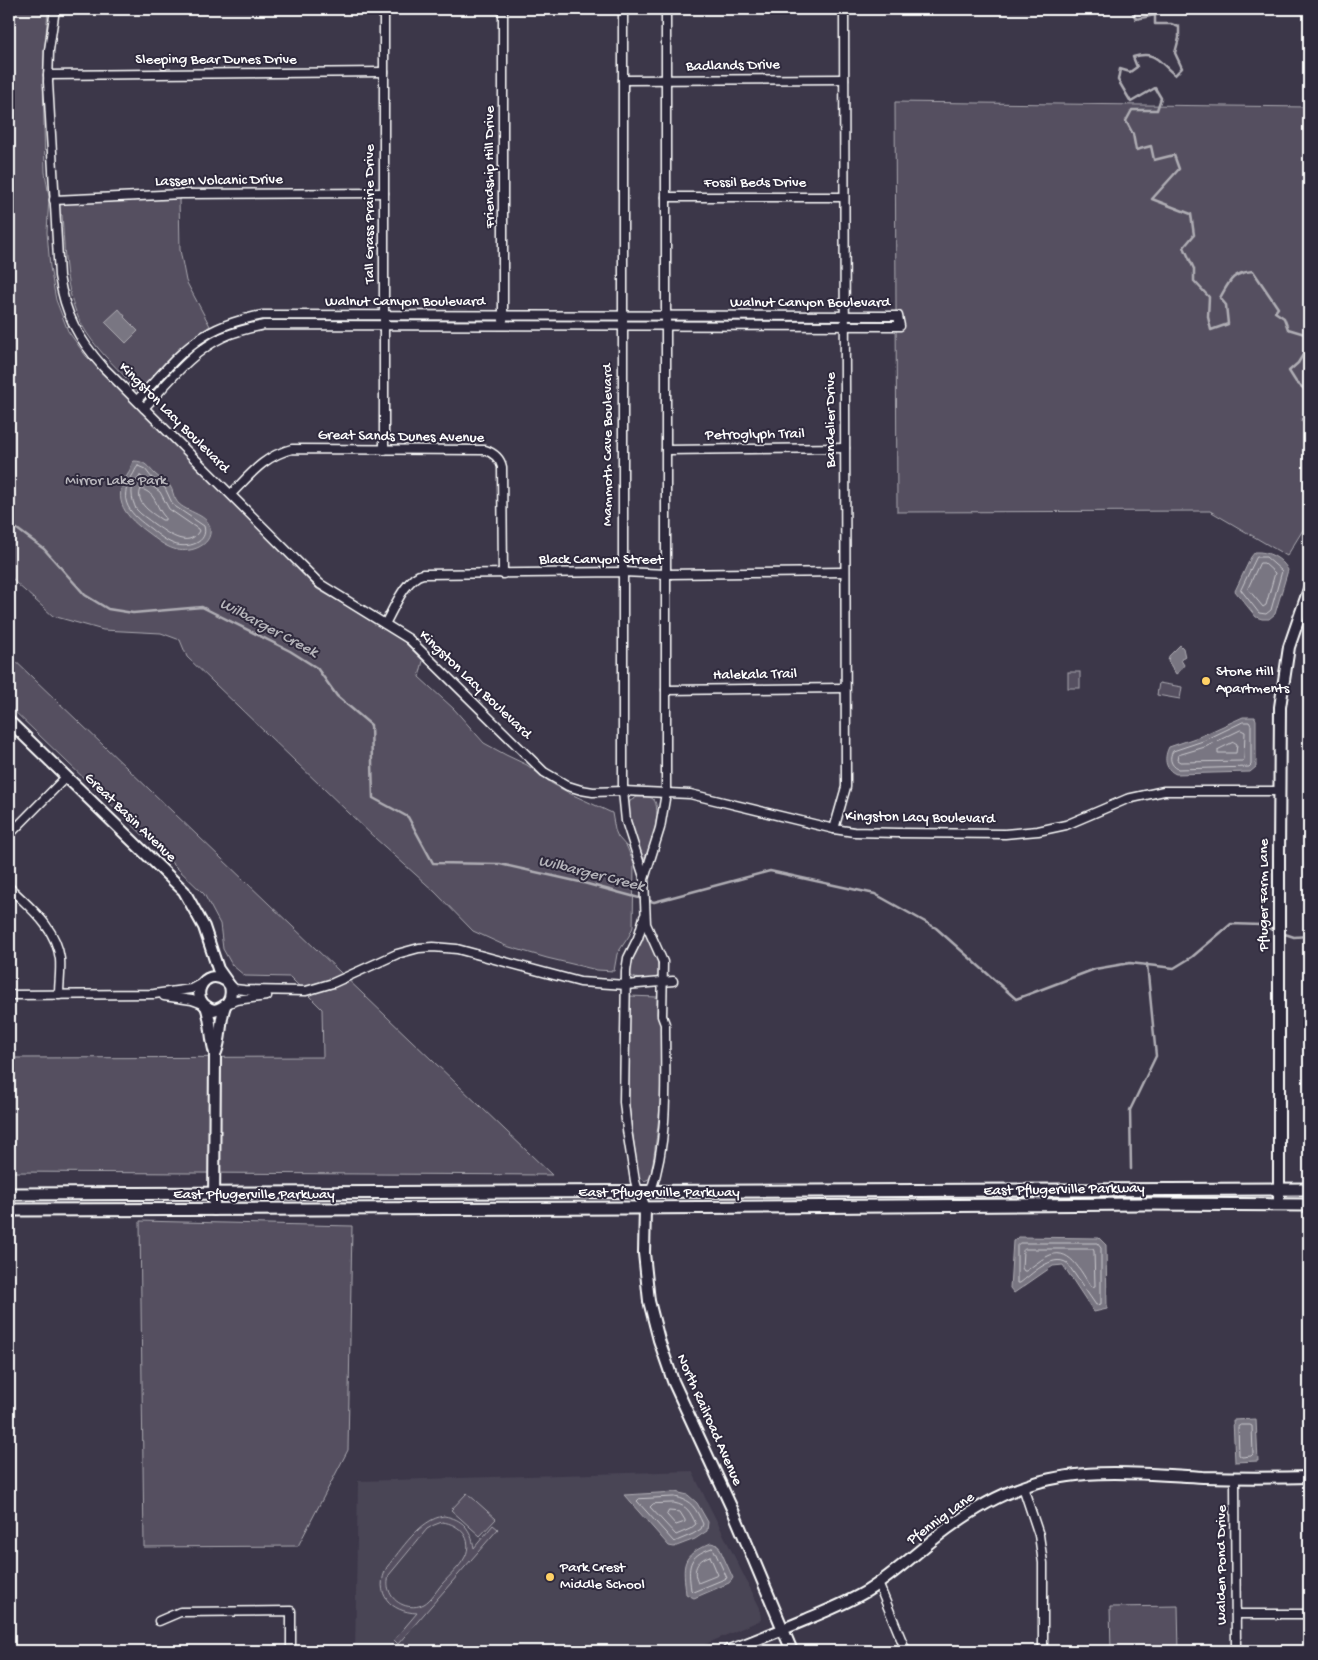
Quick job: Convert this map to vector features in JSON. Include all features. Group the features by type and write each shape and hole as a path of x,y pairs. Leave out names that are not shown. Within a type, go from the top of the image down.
{"main road":[{"name":"East Pflugerville Parkway","path":"9,1194 638,1190 1309,1189"},
{"name":"East Pflugerville Parkway","path":"9,1210 966,1207 1144,1204 1309,1205"}],"street":[{"name":"Kingston Lacy Boulevard","path":"55,9 49,50 48,74 59,276 69,317 85,345 93,356 144,408 320,584 401,634 418,647 544,772 563,784 580,790 594,792 680,793 700,796 834,829 854,832 1005,834 1038,831 1066,825 1127,799 1164,791 1280,791"},
{"name":"Tall Grass Prairie Drive","path":"384,9 384,450"},
{"name":"Friendship Hill Drive","path":"503,321 504,9"},
{"name":"Mammoth Cave Boulevard","path":"623,9 623,791 626,821 644,879 645,915 649,932 662,962 662,1016 665,1024 664,1118 655,1177 645,1208"},
{"name":"Mammoth Cave Boulevard","path":"644,879 660,828 666,793 666,9"},
{"name":"Bandelier Drive","path":"834,829 846,787 844,9"},
{"name":"Sleeping Bear Dunes Drive","path":"48,74 384,72"},
{"name":"Badlands Drive","path":"623,80 844,79"},
{"name":"Lassen Volcanic Drive","path":"54,200 182,194 384,193"},
{"name":"Fossil Beds Drive","path":"666,197 844,196"},
{"name":"Walnut Canyon Boulevard","path":"137,400 196,341 238,320 263,315 384,315 503,321 623,326 900,326 898,316 623,315 503,321 384,325 264,325 241,330 223,337 199,353 144,408"},
{"name":"Petroglyph Trail","path":"666,450 845,448"},
{"name":"Great Sands Dunes Avenue","path":"231,494 263,462 280,452 292,449 485,450 492,452 501,462 503,473 503,574"},
{"name":"Black Canyon Street","path":"385,624 407,585 418,575 623,572 666,574 845,572"},
{"name":"Pfluger Farm Lane","path":"1279,1205 1280,707 1289,647 1309,589"},
{"name":"Halekala Trail","path":"666,690 845,688"},
{"name":"Great Basin Avenue","path":"9,721 184,891 204,927 218,969 227,982"},
{"path":"9,835 66,777"},
{"path":"9,887 42,920 53,937 60,961 59,995"},
{"name":"Mammoth Cave Boulevard","path":"638,1190 629,1149 624,1102 626,963 638,938 645,915"},
{"path":"9,995 154,994 191,989 214,977 220,977 235,989 306,991 333,982 397,954 419,948 433,947 457,949 580,982 626,985 673,981"},
{"name":"Great Basin Avenue","path":"204,982 211,968 212,950"},
{"path":"204,982 199,989 199,996 211,1023 212,1042 215,1053 214,1210"},
{"path":"215,1053 219,1043 220,1020 231,992 227,982"},
{"path":"154,994 192,1000 214,1010 244,998 296,991"},
{"name":"North Railroad Avenue","path":"638,1190 645,1208 644,1253 649,1301 659,1340 673,1381 734,1514 792,1651"},
{"path":"965,1190 966,1207"},
{"name":"Pfennig Lane","path":"728,1651 836,1608 878,1584 971,1512 1023,1487 1044,1481 1096,1474 1235,1478 1309,1477"},
{"name":"Walden Pond Drive","path":"1235,1478 1236,1651"},
{"path":"1023,1487 1039,1535 1042,1563 1043,1651"},
{"path":"878,1584 906,1651"},
{"path":"159,1621 180,1612 291,1611 291,1651"},
{"path":"1236,1614 1308,1614"}],"shaded area":[{"name":"Park Crest Middle School","path":"692,1471 760,1608 761,1620 690,1651 355,1651 358,1481"}],"green space":[{"name":"Mirror Lake Park","path":"9,9 48,9 43,74 45,172 49,197 47,232 50,267 56,300 68,331 86,356 153,420 208,479 224,493 317,589 396,634 423,661 419,677 454,709 484,743 527,765 551,783 571,794 612,813 618,837 627,847 634,864 633,927 617,954 614,971 597,970 547,958 506,946 473,931 435,892 375,838 187,657 180,640 161,633 103,630 53,616 16,583 9,574"},
{"path":"895,102 1309,107 1309,520 1287,556 1210,511 897,512"},
{"path":"179,198 180,250 186,281 210,326 186,343 139,390 133,390 128,384 130,382 92,341 76,312 69,285 62,215 59,214 59,204"},
{"path":"9,655 552,1175 9,1172 9,1058 323,1057 322,1009 290,977 245,976 232,965 223,949 220,924 204,894 9,706"},
{"path":"1068,672 1080,672 1080,688 1068,688"},
{"path":"1159,683 1182,687 1180,699 1157,695"},
{"path":"637,797 653,799 657,810 653,838 644,859 635,839 629,814 630,801"},
{"path":"645,933 657,957 659,976 640,979 630,975 631,960"},
{"path":"629,996 657,997 657,1014 661,1024 662,1081 659,1118 651,1175 645,1181 638,1176 629,1105"},
{"path":"140,1221 352,1226 348,1450 298,1546 144,1547"},
{"path":"467,1493 496,1519 480,1536 451,1510"},
{"path":"451,1517 461,1522 471,1535 474,1548 493,1525 498,1529 398,1644 394,1640 417,1613 399,1609 387,1600 383,1593 383,1577 387,1567 412,1536 435,1518","holes":["442,1522 449,1523 460,1529 468,1544 463,1561 424,1604 414,1607 398,1602 389,1590 389,1575 427,1529"]},
{"path":"1178,1606 1179,1651 1111,1651 1110,1607"}],"water":[{"path":"119,309 138,331 126,343 105,322"},
{"path":"134,461 146,465 170,486 179,504 205,519 208,523 210,535 198,548 179,550 170,548 140,527 128,515 123,508 121,492 123,483"},
{"path":"1255,552 1274,556 1288,570 1275,614 1269,619 1256,617 1235,591"},
{"path":"1180,645 1183,648 1185,657 1181,660 1184,665 1176,674 1168,661 1169,656"},
{"path":"1243,717 1255,717 1256,720 1256,767 1250,772 1176,774 1169,769 1166,755 1169,747 1201,736"},
{"path":"1019,1237 1099,1238 1106,1245 1107,1309 1094,1312 1063,1265 1053,1266 1014,1293 1010,1288 1013,1241"},
{"path":"1256,1419 1258,1461 1235,1462 1233,1420"},
{"path":"675,1492 688,1495 697,1503 708,1522 707,1531 695,1539 674,1547 669,1546 624,1495"},
{"path":"711,1543 718,1545 733,1578 729,1583 694,1598 686,1594 684,1568 689,1557 694,1552"}],"waterway":[{"path":"1131,9 1136,19 1155,15 1155,24 1171,24 1179,27 1179,38 1175,53 1182,68 1175,75 1153,56 1141,55 1133,57 1137,67 1130,72 1120,69 1118,80 1131,102 1155,88 1161,98 1157,110 1132,110 1126,121 1133,134 1136,150 1151,146 1154,160 1174,155 1179,169 1152,199 1191,214 1194,235 1184,247 1194,269 1194,281 1209,297 1208,317 1211,330 1228,324 1226,305 1220,298 1229,282 1240,274 1253,271 1278,308 1275,312 1284,318 1288,329 1308,335 1309,343"},
{"path":"1309,345 1298,363 1289,371 1296,382 1309,393"},
{"path":"1309,415 1302,419 1309,429"},
{"name":"Wilbarger Creek","path":"9,527 17,529 44,549 85,595 108,609 133,613 202,607 290,651 317,668 337,696 371,725 373,798 408,817 433,863 500,864 580,882 654,902 770,871 875,894 936,928 1016,999 1095,969 1130,963 1174,968 1192,957 1231,924 1261,925 1276,931"},
{"name":"Wilbarger Creek","path":"1282,933 1294,937 1309,936"},
{"path":"1131,1169 1130,1110 1156,1056 1147,964"}],"place":[{"name":"Stone Hill Apartments","path":"1206,681"},
{"name":"Park Crest Middle School","path":"550,1577"}]}
